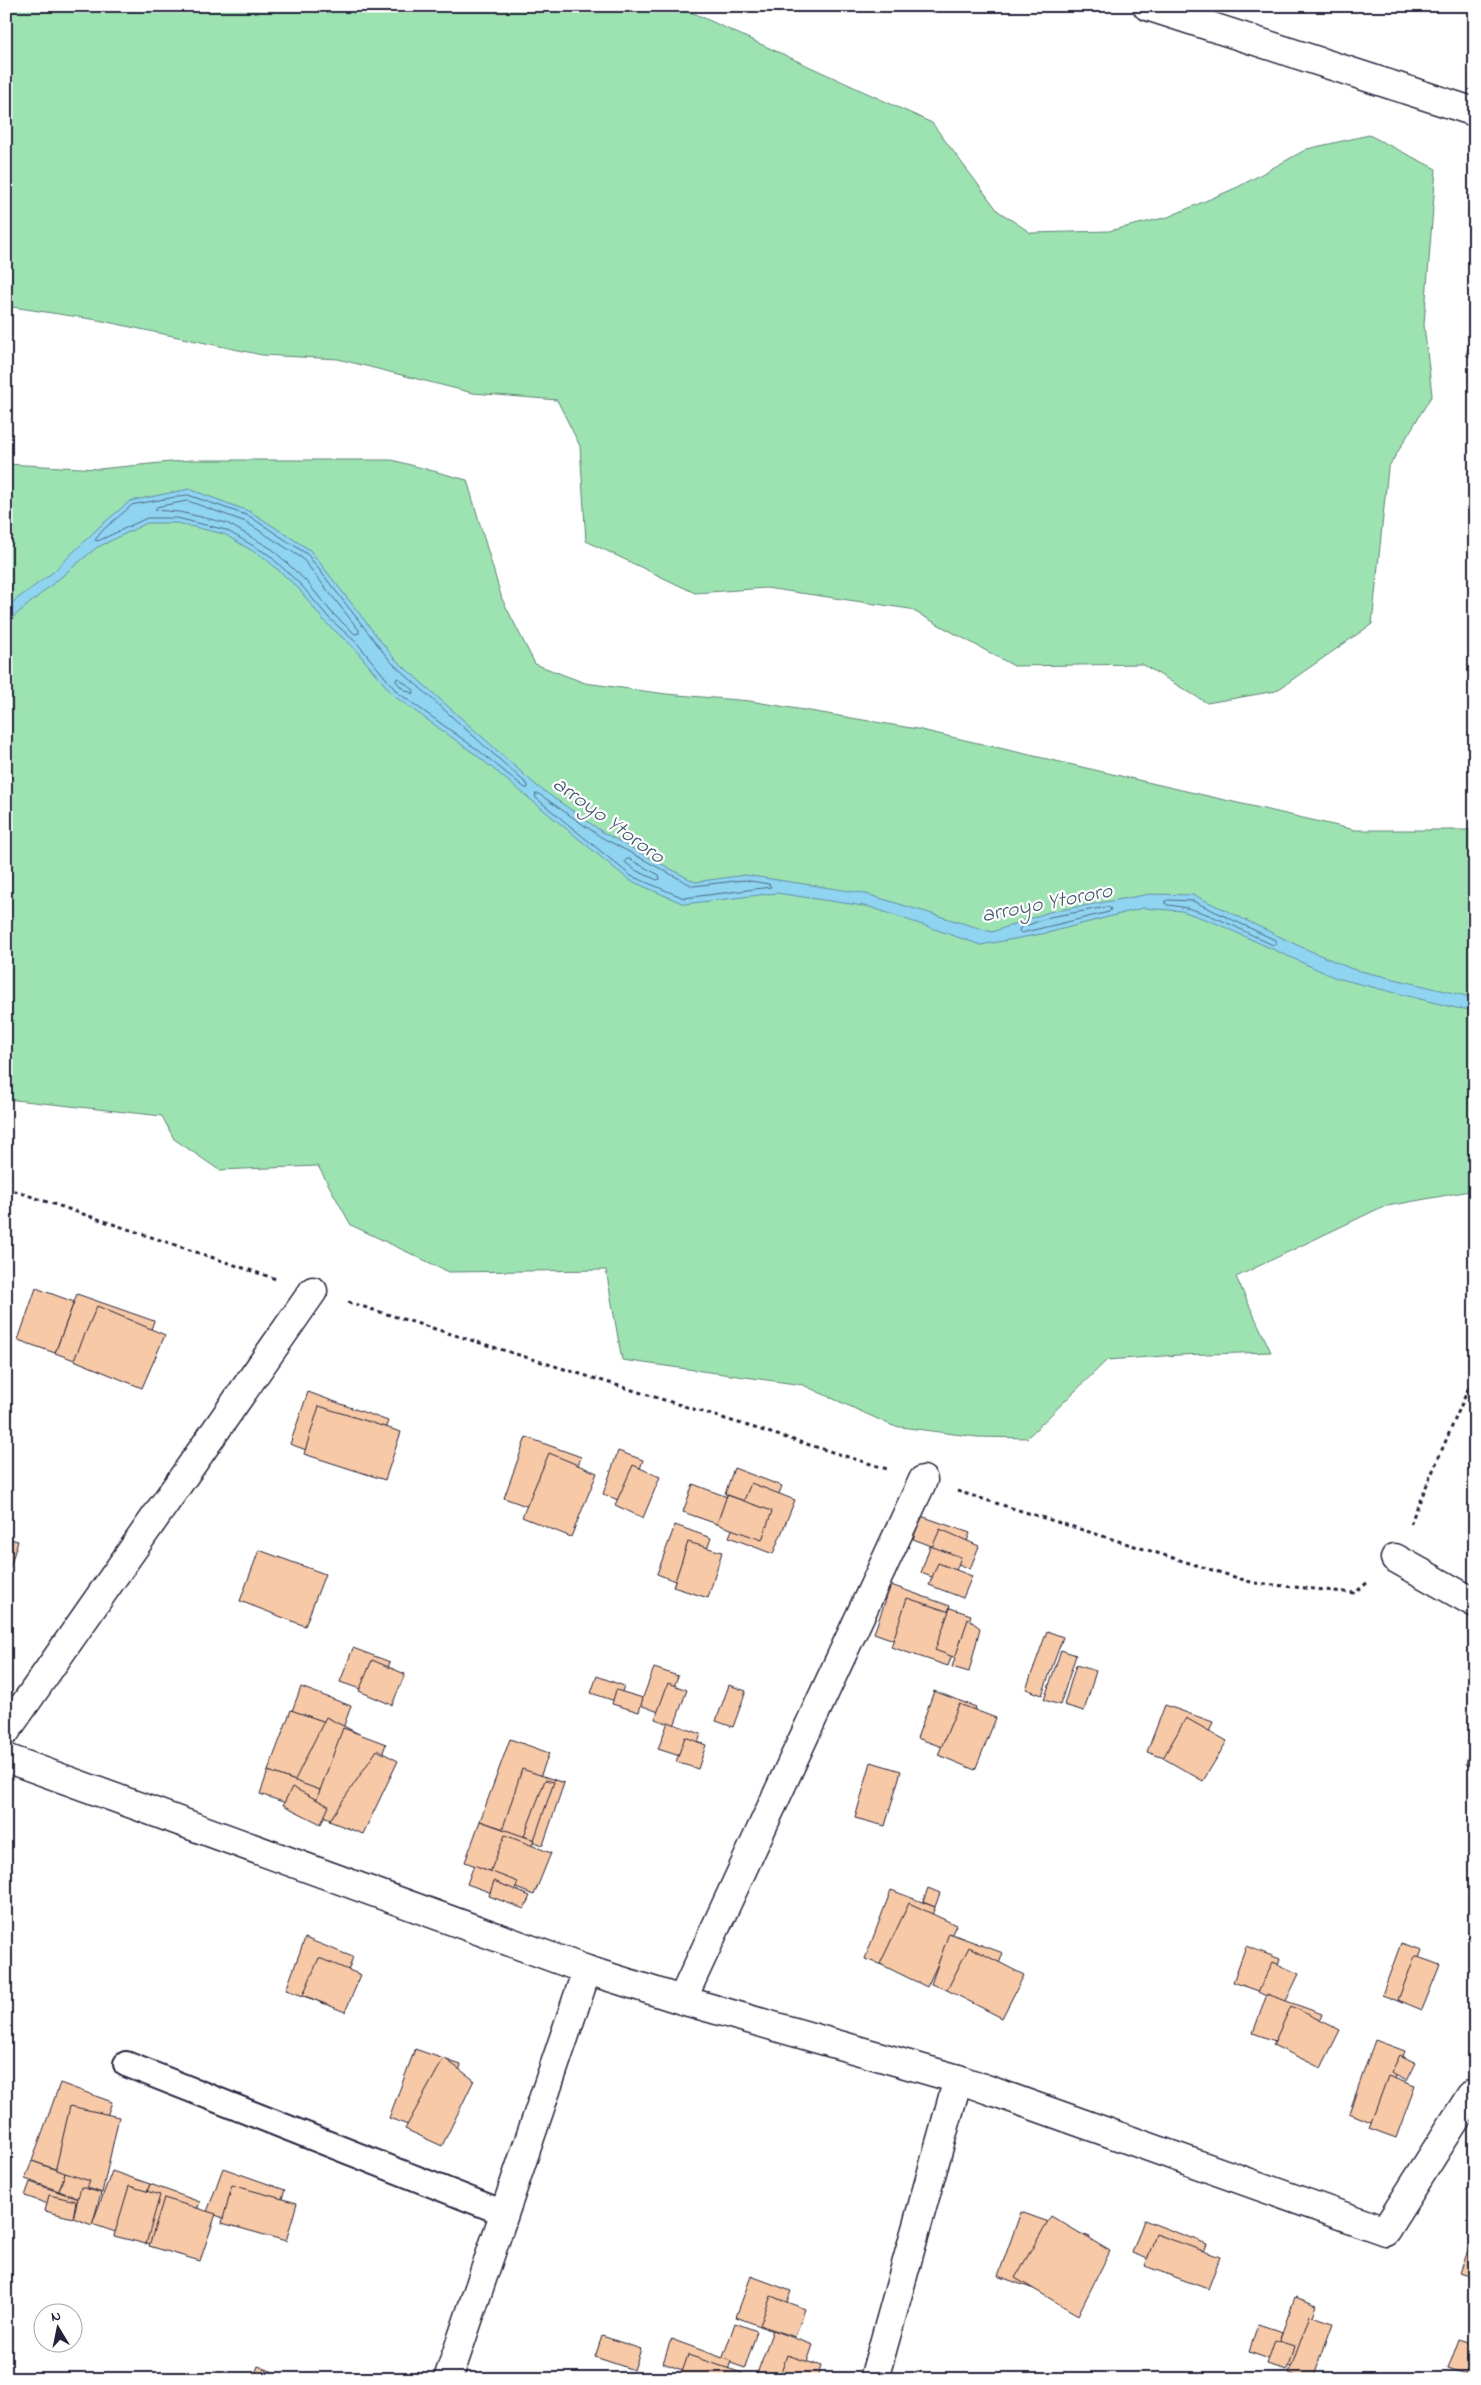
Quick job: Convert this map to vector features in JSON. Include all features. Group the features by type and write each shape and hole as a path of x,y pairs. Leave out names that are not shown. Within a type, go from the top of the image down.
{"street":[{"path":"1147,6 1475,112"},
{"path":"6,1731 313,1291"},
{"path":"682,2000 923,1480"},
{"path":"1395,1558 1475,1603"},
{"path":"6,1758 587,1970 682,2000 958,2079 1385,2231 1471,2095 1475,2096"},
{"path":"448,2379 587,1970"},
{"path":"874,2379 958,2079"}],"lane":[{"path":"126,2064 504,2213"}],"path":[{"path":"6,1188 313,1291 1254,1583 1355,1592 1395,1558 1475,1373"}],"green space":[{"path":"6,6 678,6 932,123 998,211 1031,233 1109,231 1168,217 1238,187 1307,149 1369,135 1436,169 1424,325 1432,395 1388,468 1372,624 1276,691 1207,703 1142,664 1014,666 910,609 766,588 695,593 586,541 580,446 557,400 473,393 338,359 262,355 98,320 6,306"},
{"path":"191,460 392,460 467,480 502,599 535,664 585,683 666,694 750,701 917,729 1355,830 1475,830 1475,1190 1382,1207 1236,1277 1271,1352 1178,1355 1107,1360 1027,1438 977,1437 893,1426 803,1385 622,1360 606,1270 449,1272 351,1225 318,1166 219,1170 174,1139 162,1116 6,1099 6,464 99,469"}],"water":[{"path":"189,489 251,512 310,550 394,658 537,786 604,833 695,882 745,875 863,893 992,932 1049,912 1150,894 1194,895 1297,945 1352,969 1475,998 1475,1010 1456,1008 1336,978 1213,922 1182,911 1143,908 1047,933 981,945 870,907 777,893 684,904 629,880 475,754 394,696 354,648 325,622 298,588 266,559 224,534 177,523 147,523 96,548 6,623 6,607 52,573 100,526 130,501"}],"building":[{"path":"1475,330 1475,358 1466,355"},
{"path":"36,1288 74,1302 55,1353 18,1340"},
{"path":"77,1294 154,1321 132,1381 55,1353"},
{"path":"97,1306 165,1335 142,1388 74,1360"},
{"path":"308,1392 388,1421 369,1473 290,1444"},
{"path":"319,1406 401,1432 385,1480 304,1454"},
{"path":"526,1437 581,1457 559,1518 504,1498"},
{"path":"618,1451 643,1460 628,1504 603,1494"},
{"path":"549,1453 597,1473 571,1537 522,1517"},
{"path":"633,1465 660,1477 643,1518 615,1505"},
{"path":"734,1468 782,1486 772,1511 725,1494"},
{"path":"751,1483 795,1500 773,1554 729,1537"},
{"path":"693,1484 727,1497 717,1524 683,1512"},
{"path":"727,1495 772,1511 762,1540 717,1524"},
{"path":"921,1516 970,1533 961,1557 913,1539"},
{"path":"675,1525 711,1538 693,1588 657,1574"},
{"path":"940,1529 979,1546 970,1569 930,1552"},
{"path":"6,1538 18,1541 6,1580"},
{"path":"688,1542 722,1552 708,1598 673,1587"},
{"path":"930,1546 961,1557 951,1584 921,1573"},
{"path":"259,1550 325,1574 305,1626 240,1601"},
{"path":"938,1563 972,1576 963,1598 929,1585"},
{"path":"891,1585 950,1606 933,1654 874,1633"},
{"path":"907,1598 965,1617 948,1666 891,1647"},
{"path":"950,1608 971,1615 956,1658 935,1650"},
{"path":"968,1619 980,1628 969,1672 952,1667"},
{"path":"1047,1631 1063,1637 1042,1695 1026,1689"},
{"path":"353,1648 390,1662 378,1695 340,1682"},
{"path":"1061,1650 1076,1655 1060,1705 1044,1700"},
{"path":"372,1660 405,1674 392,1705 359,1691"},
{"path":"1076,1665 1096,1671 1084,1711 1064,1705"},
{"path":"654,1668 678,1676 664,1714 640,1705"},
{"path":"597,1676 624,1686 618,1702 591,1693"},
{"path":"668,1683 687,1690 674,1726 655,1719"},
{"path":"729,1685 746,1691 733,1727 716,1721"},
{"path":"301,1687 351,1706 343,1728 292,1711"},
{"path":"616,1690 643,1698 639,1712 612,1704"},
{"path":"934,1691 976,1707 959,1753 917,1738"},
{"path":"959,1704 996,1718 975,1770 938,1755"},
{"path":"1165,1705 1213,1722 1195,1769 1147,1752"},
{"path":"291,1710 343,1728 320,1790 268,1771"},
{"path":"326,1717 363,1736 329,1802 293,1784"},
{"path":"1186,1718 1227,1741 1203,1781 1163,1758"},
{"path":"668,1722 701,1734 692,1760 658,1749"},
{"path":"343,1728 386,1744 355,1828 312,1812"},
{"path":"1475,1730 1475,1766 1466,1764"},
{"path":"685,1737 706,1745 698,1769 676,1762"},
{"path":"510,1739 549,1753 519,1834 480,1821"},
{"path":"377,1750 398,1761 363,1834 329,1821"},
{"path":"871,1762 901,1771 885,1826 855,1818"},
{"path":"522,1769 564,1783 543,1845 502,1831"},
{"path":"268,1771 320,1790 312,1812 260,1794"},
{"path":"545,1780 554,1782 534,1840 524,1836"},
{"path":"292,1787 329,1806 321,1824 283,1805"},
{"path":"480,1821 534,1840 518,1882 465,1862"},
{"path":"505,1835 551,1853 534,1895 488,1877"},
{"path":"474,1865 518,1882 511,1900 467,1884"},
{"path":"494,1881 530,1896 524,1909 489,1896"},
{"path":"928,1888 940,1893 935,1907 923,1902"},
{"path":"891,1890 935,1907 910,1975 865,1959"},
{"path":"909,1903 956,1925 927,1987 880,1964"},
{"path":"949,1933 1003,1953 984,2003 931,1984"},
{"path":"305,1938 353,1957 335,2007 286,1990"},
{"path":"1401,1943 1422,1950 1403,2003 1382,1995"},
{"path":"1246,1946 1280,1959 1267,1994 1233,1982"},
{"path":"969,1947 1024,1975 1002,2018 947,1990"},
{"path":"1415,1956 1440,1965 1422,2010 1398,2000"},
{"path":"319,1958 361,1975 345,2012 303,1995"},
{"path":"1273,1962 1299,1974 1284,2005 1258,1992"},
{"path":"1267,1994 1322,2014 1308,2053 1253,2033"},
{"path":"1291,2006 1340,2030 1321,2068 1273,2045"},
{"path":"1375,2040 1405,2051 1378,2125 1349,2113"},
{"path":"415,2049 461,2065 435,2135 389,2118"},
{"path":"1400,2055 1416,2063 1407,2081 1391,2073"},
{"path":"444,2058 474,2080 442,2146 405,2129"},
{"path":"1388,2076 1415,2086 1396,2138 1369,2128"},
{"path":"60,2083 112,2102 84,2179 32,2161"},
{"path":"70,2106 119,2117 102,2193 79,2185 75,2200 50,2194"},
{"path":"32,2161 65,2173 59,2191 25,2179"},
{"path":"223,2168 285,2190 269,2235 207,2212"},
{"path":"112,2171 150,2184 130,2237 92,2224"},
{"path":"65,2173 90,2181 82,2200 59,2191"},
{"path":"30,2182 82,2200 77,2214 25,2196"},
{"path":"150,2184 200,2202 180,2255 130,2237"},
{"path":"232,2185 297,2203 286,2241 222,2223"},
{"path":"129,2186 160,2195 146,2244 114,2236"},
{"path":"81,2187 101,2193 92,2225 73,2218"},
{"path":"49,2195 76,2201 73,2218 45,2211"},
{"path":"164,2198 216,2214 200,2261 149,2246"},
{"path":"1021,2212 1090,2237 1067,2301 998,2276"},
{"path":"1051,2216 1110,2251 1078,2315 1015,2278"},
{"path":"1144,2220 1207,2244 1195,2276 1132,2253"},
{"path":"1156,2234 1220,2257 1208,2289 1145,2266"},
{"path":"1471,2241 1475,2242 1475,2277 1460,2272"},
{"path":"751,2276 791,2291 776,2332 736,2317"},
{"path":"771,2296 805,2309 795,2337 760,2325"},
{"path":"1295,2297 1317,2305 1294,2368 1272,2360"},
{"path":"1310,2315 1333,2323 1313,2379 1303,2379 1289,2373"},
{"path":"735,2323 757,2331 745,2368 722,2360"},
{"path":"1258,2324 1282,2332 1272,2360 1249,2352"},
{"path":"773,2330 813,2345 801,2379 755,2379"},
{"path":"602,2336 641,2349 634,2370 595,2357"},
{"path":"671,2339 731,2361 725,2379 706,2379 663,2363"},
{"path":"1459,2339 1475,2344 1475,2378 1448,2369"},
{"path":"1275,2340 1294,2346 1287,2370 1267,2364"},
{"path":"688,2355 742,2373 742,2379 680,2378"},
{"path":"787,2355 821,2366 817,2379 779,2379"},
{"path":"1472,2356 1475,2357 1475,2378 1466,2376"},
{"path":"258,2366 289,2378 289,2379 253,2379"}],"water label":[{"name":"arroyo Ytororo","path":"608,821"},
{"name":"arroyo Ytororo","path":"1047,904"}]}
